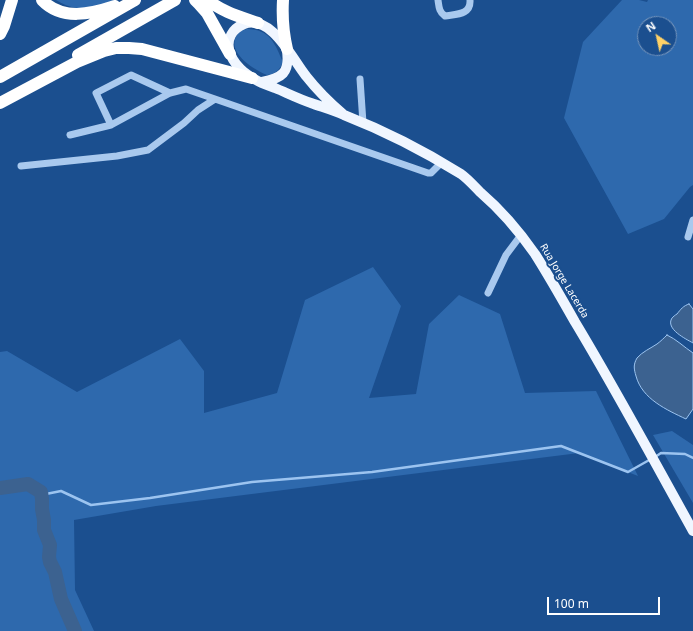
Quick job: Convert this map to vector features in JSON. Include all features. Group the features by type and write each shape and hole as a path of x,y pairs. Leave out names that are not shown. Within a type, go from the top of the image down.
{"highway":[{"path":"0,34 12,0"},
{"path":"42,0 53,9 65,13 83,14 96,12 129,0"},
{"path":"0,77 135,0"},
{"path":"195,0 207,13 230,54"},
{"path":"208,0 215,6 228,12 258,23"},
{"path":"284,0 282,17 287,49"},
{"path":"0,100 170,3"},
{"path":"0,103 77,62 104,51 116,48 142,49 257,80"}],"main road":[{"path":"250,22 258,23 270,29 280,38 287,49 289,60 287,69 273,80 257,80 239,68 230,54 228,46 230,37 234,30 241,24 250,22"},
{"name":"Rua Jorge Lacerda","path":"287,49 312,84 342,114"},
{"name":"Rua Jorge Lacerda","path":"257,80 310,103 342,114 401,140 463,176 506,217 535,255 596,356 693,531"}],"street":[{"path":"0,22 8,0"},
{"path":"438,0 439,8 445,16 468,10 470,0"},
{"path":"111,125 96,93 131,75 170,93"},
{"path":"360,79 363,123"},
{"path":"70,135 111,125 170,93 186,89 428,173 432,173 441,163"},
{"path":"21,166 117,156 148,150 184,123 198,110 215,99"},
{"path":"688,237 693,220"},
{"path":"488,293 506,255 521,235"}],"shaded area":[{"path":"56,0 116,0 102,5 77,8"},
{"path":"622,0 639,0 647,2 648,0 693,0 693,185 664,219 628,234 564,118 583,42"},
{"path":"247,29 261,32 271,39 283,62 275,73 267,75 256,70 250,66 236,51 234,45 237,35 243,30"},
{"path":"373,267 401,306 369,398 416,394 429,324 459,295 500,314 525,393 596,391 638,476 579,453 156,506 74,520 75,590 94,631 0,631 0,352 7,351 77,392 180,339 204,371 204,413 277,393 305,300"},
{"path":"689,304 693,309 693,343 677,333 671,326 672,318 682,308"},
{"path":"667,335 693,353 693,409 686,419 663,408 649,397 639,384 636,376 634,365 637,358"},
{"path":"672,431 693,445 693,503 653,435"}],"waterway":[{"path":"41,495 61,491 91,505 150,498 252,482 372,472 561,446 628,472 651,459"},
{"path":"655,457 661,453 685,454 693,458"},
{"path":"0,488 28,484 41,492 44,530 50,545 50,562 55,572 61,599 75,631"}]}
